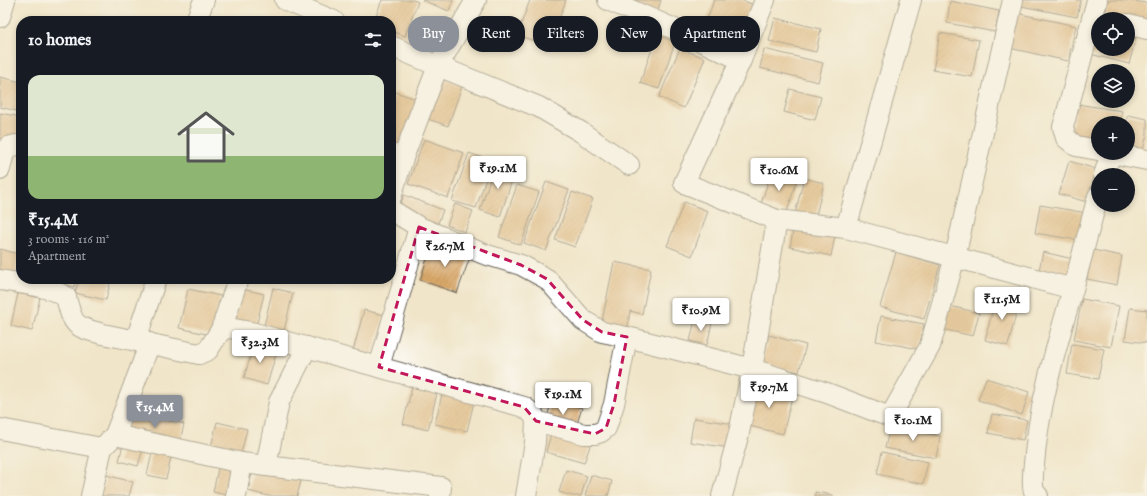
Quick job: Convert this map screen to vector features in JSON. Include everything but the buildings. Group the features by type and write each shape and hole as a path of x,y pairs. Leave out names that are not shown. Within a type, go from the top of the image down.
{"street":[{"path":"0,17 5,0"},
{"path":"198,16 204,0"},
{"path":"285,0 322,16"},
{"path":"397,156 438,66 476,0"},
{"path":"608,0 741,60"},
{"path":"765,0 741,60 684,183 777,220 846,228 1073,289"},
{"path":"846,228 911,0"},
{"path":"396,213 419,227 484,254 521,265 547,279 582,320 602,332 752,369 827,393 890,417 930,346 955,257 1012,0"},
{"path":"1135,26 1147,29"},
{"path":"1091,38 1063,127 1066,138 1076,146 1091,149"},
{"path":"396,48 540,107 581,132 629,165"},
{"path":"0,169 4,153 8,147 16,145"},
{"path":"1135,158 1147,160"},
{"path":"1038,496 1034,491 1033,477 1036,440 1043,398 1094,212"},
{"path":"722,496 739,433 752,369 777,220"},
{"path":"379,367 419,227"},
{"path":"0,280 16,283"},
{"path":"22,284 50,289 66,297 70,313 77,326 88,331 199,354 208,350 221,330 236,284"},
{"path":"91,496 108,441 143,342 155,284"},
{"path":"221,330 229,328 251,332 524,407 533,414 536,421 535,442 526,496"},
{"path":"536,421 584,434 595,434 606,428 614,404 627,337"},
{"path":"266,466 279,402 307,347"},
{"path":"0,429 108,441 242,463 441,487 440,496"},
{"path":"236,496 242,463"}],"highlighted area":[{"path":"419,227 521,265 547,279 583,320 602,332 627,337 614,404 606,428 595,434 536,421 524,407 379,367"}]}
